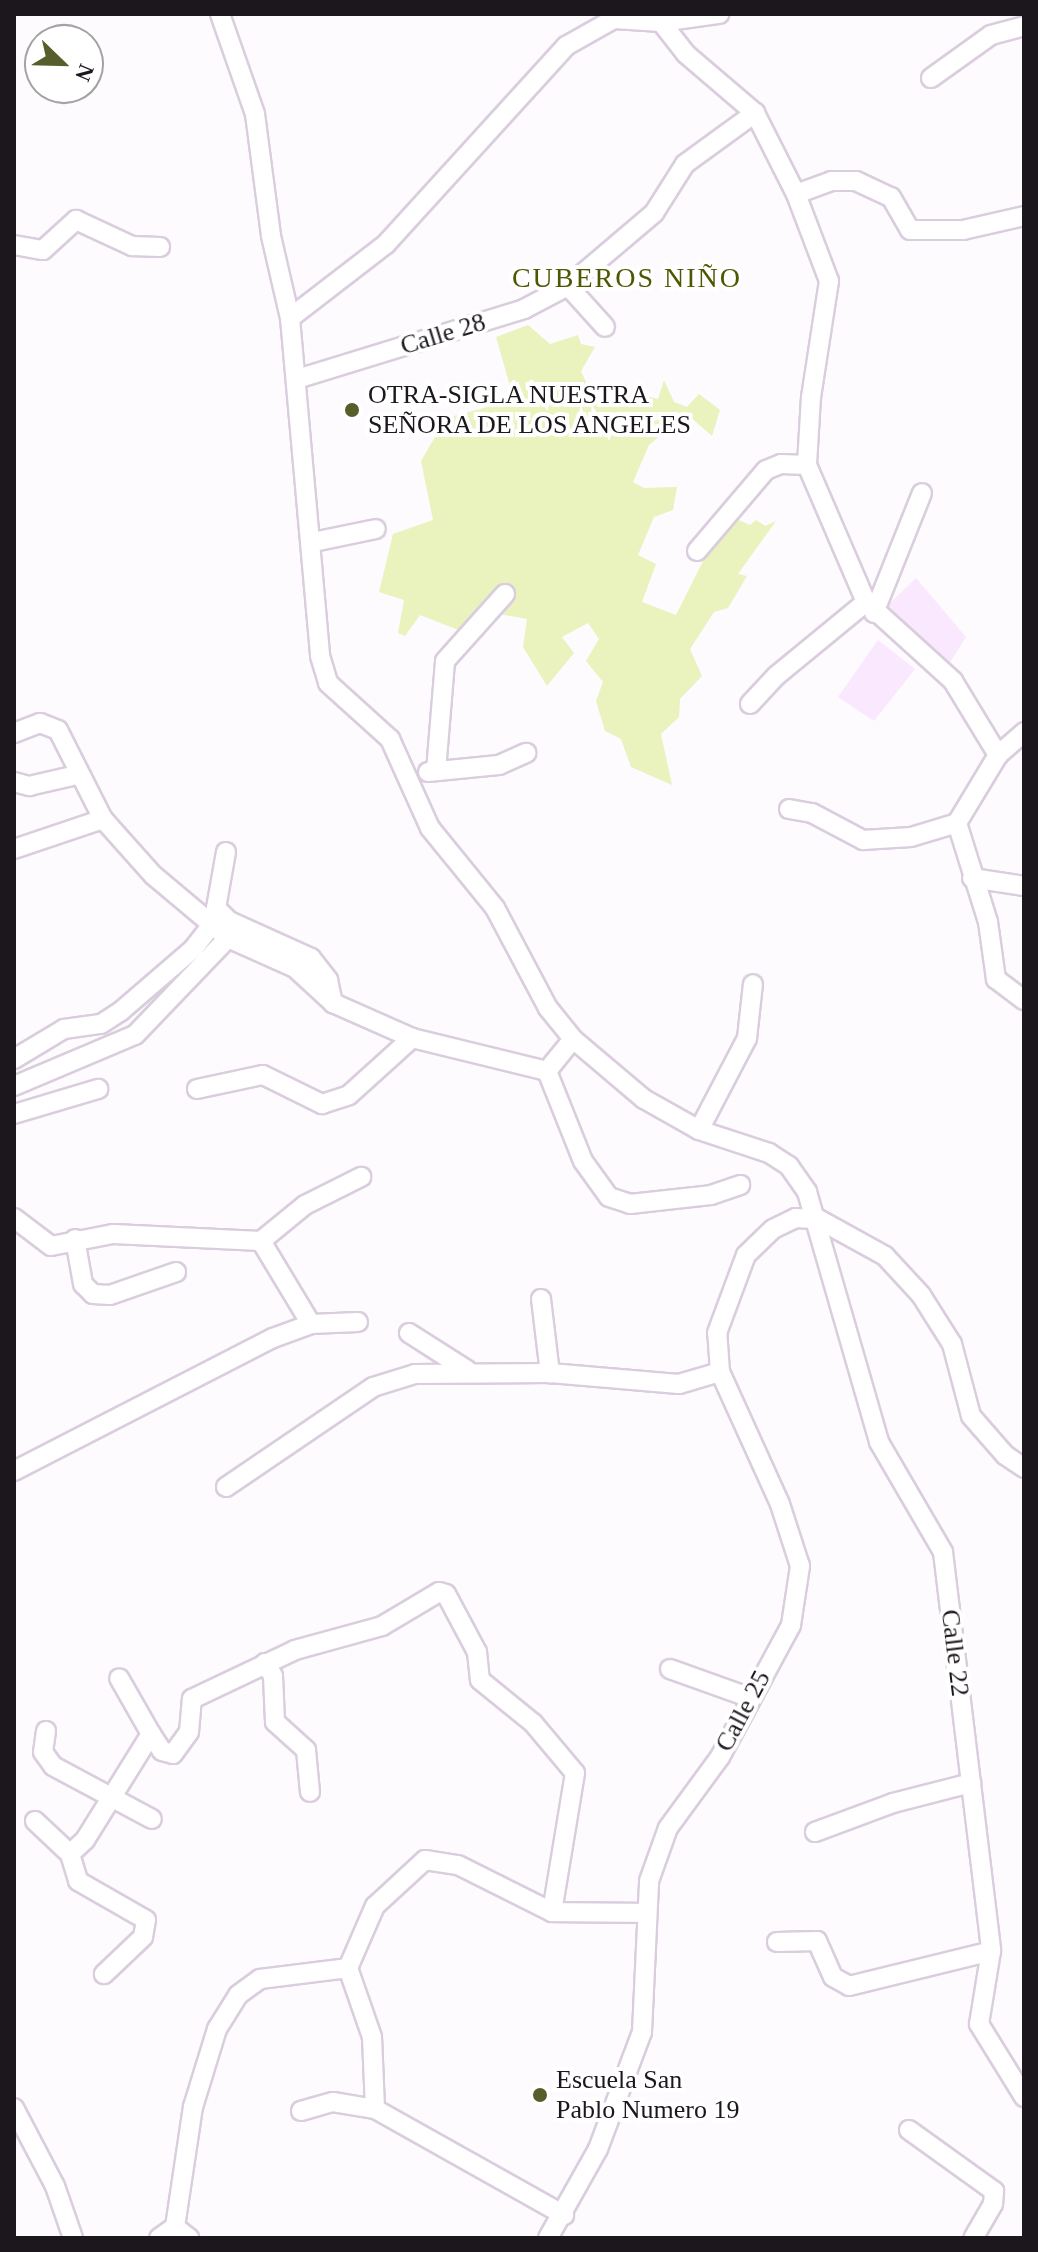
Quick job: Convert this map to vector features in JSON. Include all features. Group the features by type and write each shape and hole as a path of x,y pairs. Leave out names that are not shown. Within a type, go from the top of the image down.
{"street":[{"name":"Calle 22","path":"220,14 255,114 271,236 290,318 313,542 320,656 328,683 390,739 409,773 430,828 495,908 548,1008 573,1039 644,1099 699,1130 769,1153 789,1166 818,1219 879,1442 943,1552 991,1951 979,2024 1024,2097"},
{"path":"290,318 386,244 566,46 614,19 661,22 719,14"},
{"path":"661,22 686,54 755,113 796,194 829,281 811,397 807,465 870,607 953,681 998,755"},
{"path":"931,78 991,35 1024,26"},
{"name":"Calle 28","path":"297,379 524,309 568,286 654,213 685,164 755,113"},
{"path":"796,194 831,181 856,181 891,197 910,230 963,230 1024,216"},
{"path":"14,245 43,250 76,220 132,246 160,247"},
{"path":"568,286 605,327"},
{"path":"697,551 766,470 781,464 807,465"},
{"path":"750,704 776,676 870,607 922,493"},
{"path":"313,542 376,529"},
{"path":"436,771 445,661 505,594"},
{"path":"14,733 50,724 103,819 153,875 228,938 295,968 333,1003 412,1038 547,1071"},
{"path":"789,809 812,813 863,840 911,837 957,823 998,755 1024,732"},
{"path":"409,773 499,765 526,753"},
{"path":"14,782 29,786 77,775"},
{"path":"14,849 103,819"},
{"path":"957,823 988,922 996,979 1024,1000"},
{"path":"226,852 216,908 229,921 311,958 328,980 333,1003"},
{"path":"972,878 1024,886"},
{"path":"14,1059 64,1029 101,1024 121,1011 193,949 212,925"},
{"path":"14,1086 135,1035 228,938"},
{"path":"699,1130 747,1038 753,984"},
{"path":"197,1089 263,1075 322,1104 349,1095 412,1038"},
{"path":"547,1071 573,1039"},
{"path":"547,1071 583,1161 609,1197 630,1204 711,1195 740,1185"},
{"path":"14,1114 98,1089"},
{"path":"14,1218 51,1246 113,1234 261,1241 305,1205 361,1177"},
{"name":"Calle 25","path":"548,2238 564,2215 598,2149 642,2032 645,1913 649,1881 668,1828 720,1757 748,1697 791,1625 800,1566 780,1504 720,1372 717,1333 746,1255 773,1229 796,1218 818,1219"},
{"path":"818,1219 885,1256 921,1295 952,1344 971,1416 1005,1455 1024,1468"},
{"path":"75,1239 83,1284 93,1294 110,1295 176,1272"},
{"path":"261,1241 311,1324"},
{"path":"541,1299 550,1373"},
{"path":"14,1471 176,1386 311,1324 358,1322"},
{"path":"409,1333 467,1370"},
{"path":"226,1487 373,1387 415,1374 467,1370 550,1373 679,1384 720,1372"},
{"path":"119,1678 162,1751 173,1754 189,1732 192,1699 265,1663 382,1626 439,1592 446,1594 477,1652 480,1680 533,1723 575,1773 552,1912"},
{"path":"265,1663 273,1676 275,1722 306,1750 310,1792"},
{"path":"670,1669 748,1697"},
{"path":"46,1731 46,1760 109,1799 152,1819"},
{"path":"70,1854 85,1840 151,1734"},
{"path":"815,1832 893,1803 971,1783"},
{"path":"35,1821 70,1854 78,1881 146,1920 143,1937 104,1974"},
{"path":"375,2109 372,2037 348,1968 375,1906 425,1860 458,1865 552,1912 645,1913"},
{"path":"777,1942 817,1941 833,1977 849,1986 991,1951"},
{"path":"174,2234 193,2107 217,2029 238,1995 274,1975 348,1968"},
{"path":"301,2111 333,2102 375,2109 564,2215"},
{"path":"14,2108 55,2186 73,2238"},
{"path":"909,2130 994,2191 993,2204 973,2238"}],"shaded area":[{"path":"916,578 966,637 949,664 932,658 923,640 881,612"},
{"path":"878,640 915,669 874,721 838,697"}],"green space":[{"path":"528,325 550,344 578,335 581,344 595,347 581,371 593,398 616,407 630,392 658,399 664,380 674,402 687,407 699,394 720,410 712,436 689,416 672,425 649,445 633,482 644,488 677,487 673,510 654,517 638,555 656,564 642,602 676,615 705,557 739,520 750,525 756,520 765,526 776,521 738,574 747,576 728,608 714,612 690,649 702,676 680,699 679,717 661,734 672,785 631,767 621,739 605,731 596,701 603,682 586,661 599,639 588,623 562,637 574,653 547,686 523,647 527,619 499,614 466,633 420,615 405,636 398,633 404,600 379,592 393,534 433,520 421,461 446,418 514,400 496,337"}],"place":[{"name":"OTRA-SIGLA NUESTRA SEÑORA DE LOS ANGELES","path":"352,410"},
{"name":"Escuela San Pablo Numero 19","path":"540,2095"}],"district":[{"name":"CUBEROS NIÑO","path":"627,278"}]}
